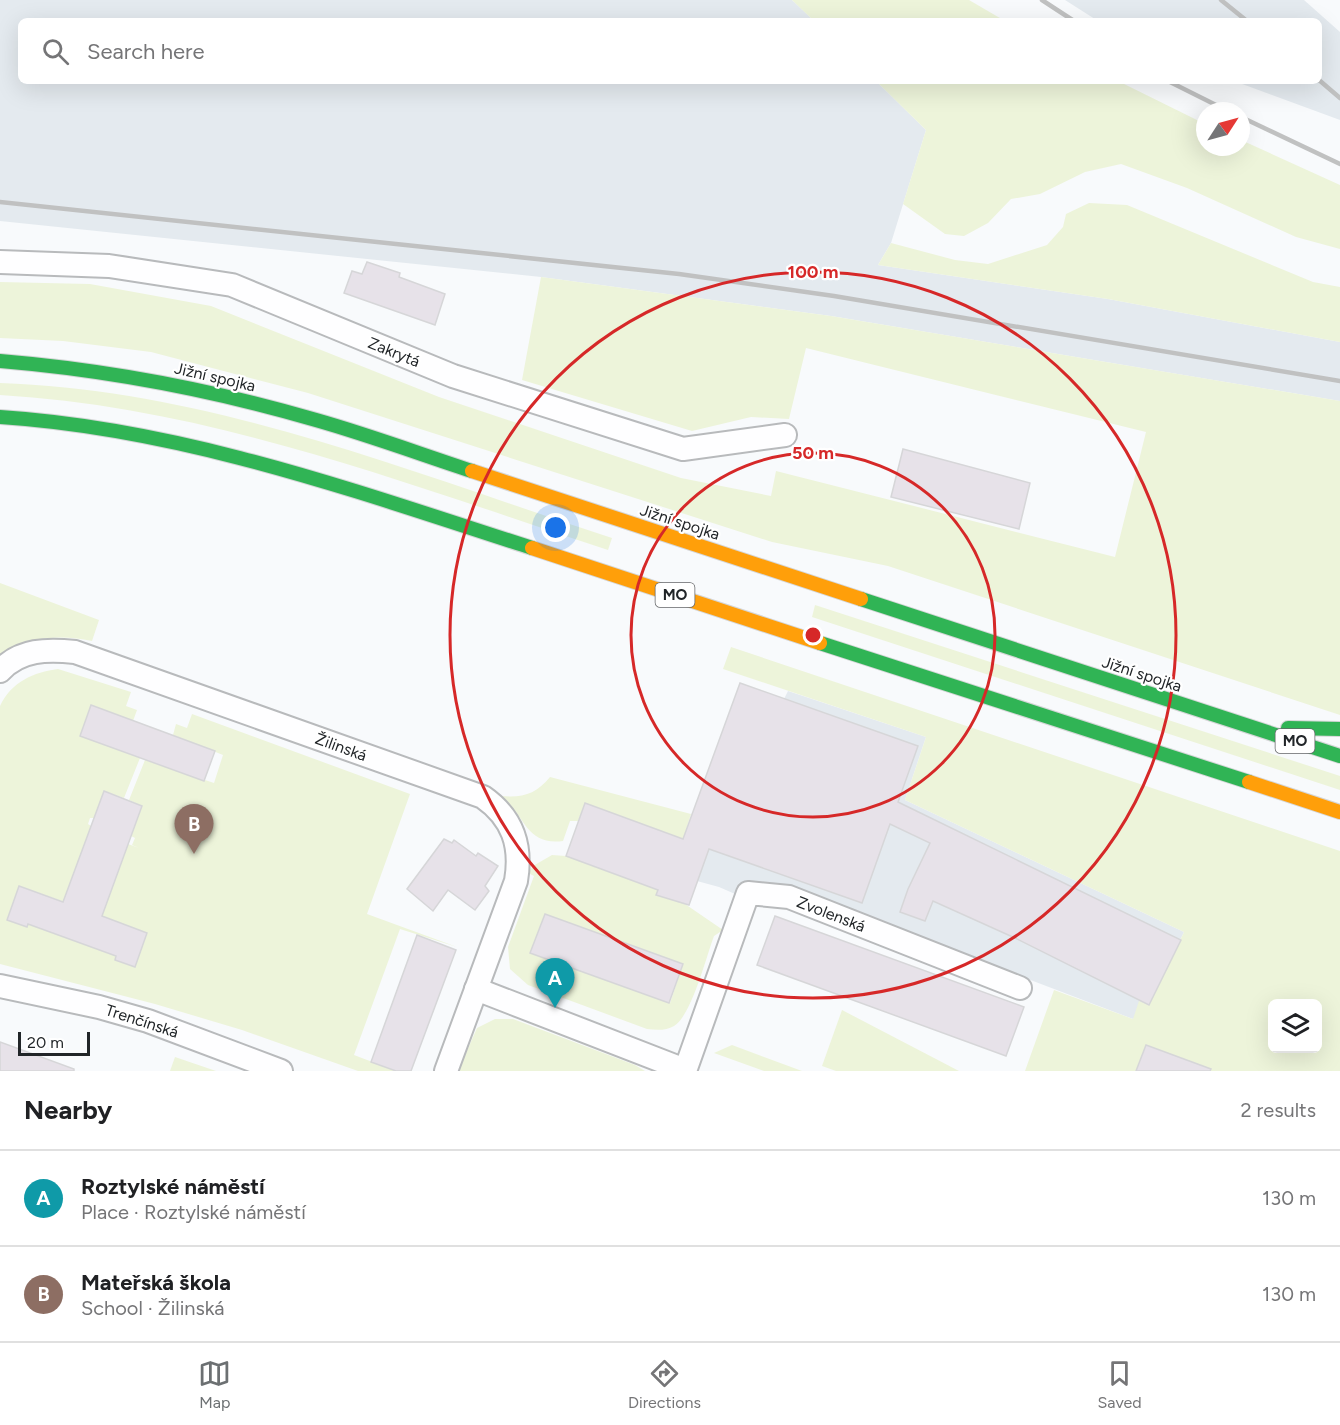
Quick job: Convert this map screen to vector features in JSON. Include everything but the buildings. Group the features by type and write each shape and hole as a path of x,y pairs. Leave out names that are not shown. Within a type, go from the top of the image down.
{"highway":[{"name":"Jižní spojka","path":"0,361 106,372 173,383 319,421 1340,756"},
{"name":"MO","path":"0,417 135,433 305,475 1340,812"},
{"path":"1250,727 1340,729"}],"street":[{"name":"Zakrytá","path":"0,262 109,266 232,285 453,376 683,449 785,435"},
{"name":"Žilinská","path":"0,670 21,656 47,649 75,651 483,798 498,808 515,837 519,859 516,881 446,1071"},
{"name":"Zvolenská","path":"685,1071 748,893 789,897 1020,988"},
{"name":"Trenčínská","path":"0,986 99,1007 148,1021 280,1071"},
{"path":"476,989 685,1071"}],"shaded area":[{"path":"0,0 792,0 811,18 18,18 18,84 879,84 926,130 891,243 878,265 1108,299 1340,342 1340,401 831,316 541,277 0,221"},
{"path":"1065,0 1304,0 1340,32 1340,120 1242,84 1322,84 1322,18 1093,18"},
{"path":"788,691 926,737 905,800 1184,932 1149,1005 1133,1019 807,895 758,904 719,887 697,881 709,849"}],"green space":[{"path":"792,0 969,0 1000,18 811,18"},
{"path":"879,84 1124,84 1196,120 1196,156 1250,156 1250,144 1340,185 1340,249 1296,237 1187,188 1121,164 1085,172 1040,194 1011,199 988,223 964,236 945,234 903,204 926,130"},
{"path":"1089,203 1127,205 1313,282 1340,287 1340,342 1108,299 878,265 891,243 955,260 988,264 1047,245 1063,227 1066,214"},
{"path":"541,277 831,316 1340,401 1340,715 888,566 772,542 308,393 151,352 63,341 0,338 0,282 90,284 211,306 439,397 681,478 771,496 776,471 1115,557 1146,432 806,348 789,419 751,417 692,431 522,380"},
{"path":"0,383 79,389 157,401 234,418 387,462 612,538 608,550 384,476 232,432 156,415 78,402 0,395"},
{"path":"0,583 99,620 92,641 67,638 44,639 22,645 0,656"},
{"path":"815,605 1340,776 1340,790 812,617"},
{"path":"731,647 1340,851 1340,1071 1207,1071 1208,1068 1146,1045 1136,1071 1025,1071 1054,990 1133,1019 1139,1001 1149,1005 1184,932 905,800 926,737 723,669"},
{"path":"58,669 131,692 126,706 137,710 133,721 92,705 80,735 140,758 124,798 104,791 94,818 90,818 88,824 91,826 76,906 19,886 7,919 26,927 28,924 116,956 115,960 135,966 147,933 91,912 128,844 139,848 132,845 135,838 131,836 142,806 129,800 145,760 214,783 223,755 173,735 176,724 187,728 192,714 410,794 367,914 457,947 400,929 354,1055 396,1071 358,1071 242,1030 155,1004 0,964 0,706 10,691 24,680"},
{"path":"550,777 691,814 683,839 585,803 578,821 570,821 563,841 541,839 533,834 501,796 528,794"},
{"path":"552,855 566,856 658,890 656,895 685,904 723,930 714,936 698,985 681,1020 671,1028 647,1029 528,985 510,969 508,947 534,876 528,873 533,866","holes":["545,914 683,964 670,1003 531,953"]},
{"path":"842,1010 959,1071 836,1071 822,1066"},
{"path":"495,1019 513,1019 635,1065 645,1071 458,1071 477,1028"},
{"path":"732,1045 802,1071 764,1071 714,1053"},
{"path":"175,1057 216,1071 170,1071"}],"railway":[{"path":"1042,0 1069,18"},
{"path":"1221,0 1243,18"},
{"path":"1322,83 1340,98"},
{"path":"1174,84 1210,102"},
{"path":"1250,121 1340,164"},
{"path":"0,202 679,274 834,296 1340,381"}],"traffic: fast":[{"path":"0,361 120,376 238,399 336,426 472,471"},
{"path":"0,417 69,424 203,449 336,485 532,548"},
{"path":"861,599 1340,756"},
{"path":"820,643 1249,782"},
{"path":"1288,728 1340,729"}],"traffic: slow":[{"path":"472,471 861,599"},
{"path":"532,548 820,643"},
{"path":"1249,782 1340,812"}],"place":[{"name":"Mateřská škola","path":"194,854"},
{"name":"Roztylské náměstí","path":"555,1008"}]}
